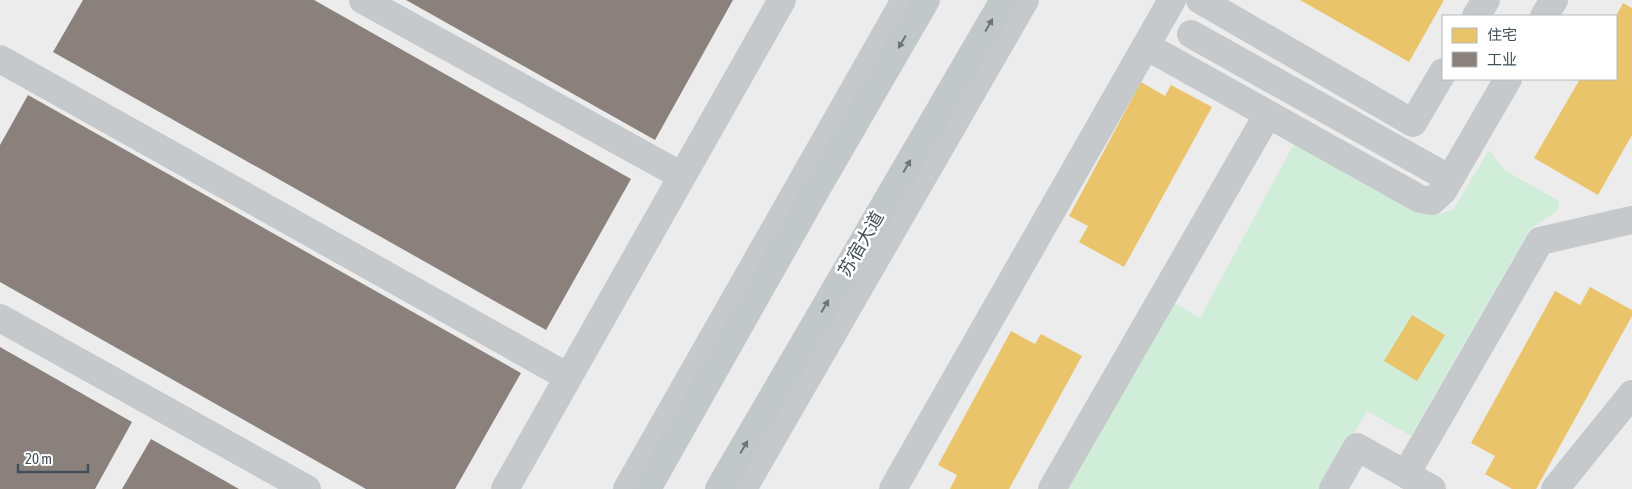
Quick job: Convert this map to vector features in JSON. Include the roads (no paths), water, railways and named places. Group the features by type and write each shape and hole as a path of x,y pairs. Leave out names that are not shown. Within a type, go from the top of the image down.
{"main road":[{"path":"647,489 817,188 926,0"},
{"name":"苏宿大道","path":"719,489 1004,0"}],"lane":[{"path":"363,0 682,176"},
{"path":"505,489 782,0"},
{"path":"627,489 905,0"},
{"path":"743,489 1025,0"},
{"path":"893,489 1172,0"},
{"path":"1200,0 1413,123 1442,74"},
{"path":"1477,15 1486,0"},
{"path":"1545,15 1554,0"},
{"path":"1191,34 1450,179"},
{"path":"1146,46 1420,199 1432,200 1443,191 1507,80"},
{"path":"0,59 568,377"},
{"path":"1293,128 1323,71"},
{"path":"1052,489 1268,114"},
{"path":"1406,474 1540,241 1632,220"},
{"path":"0,318 307,489"},
{"path":"1555,489 1632,394"},
{"path":"1333,489 1358,447 1432,489"}]}
